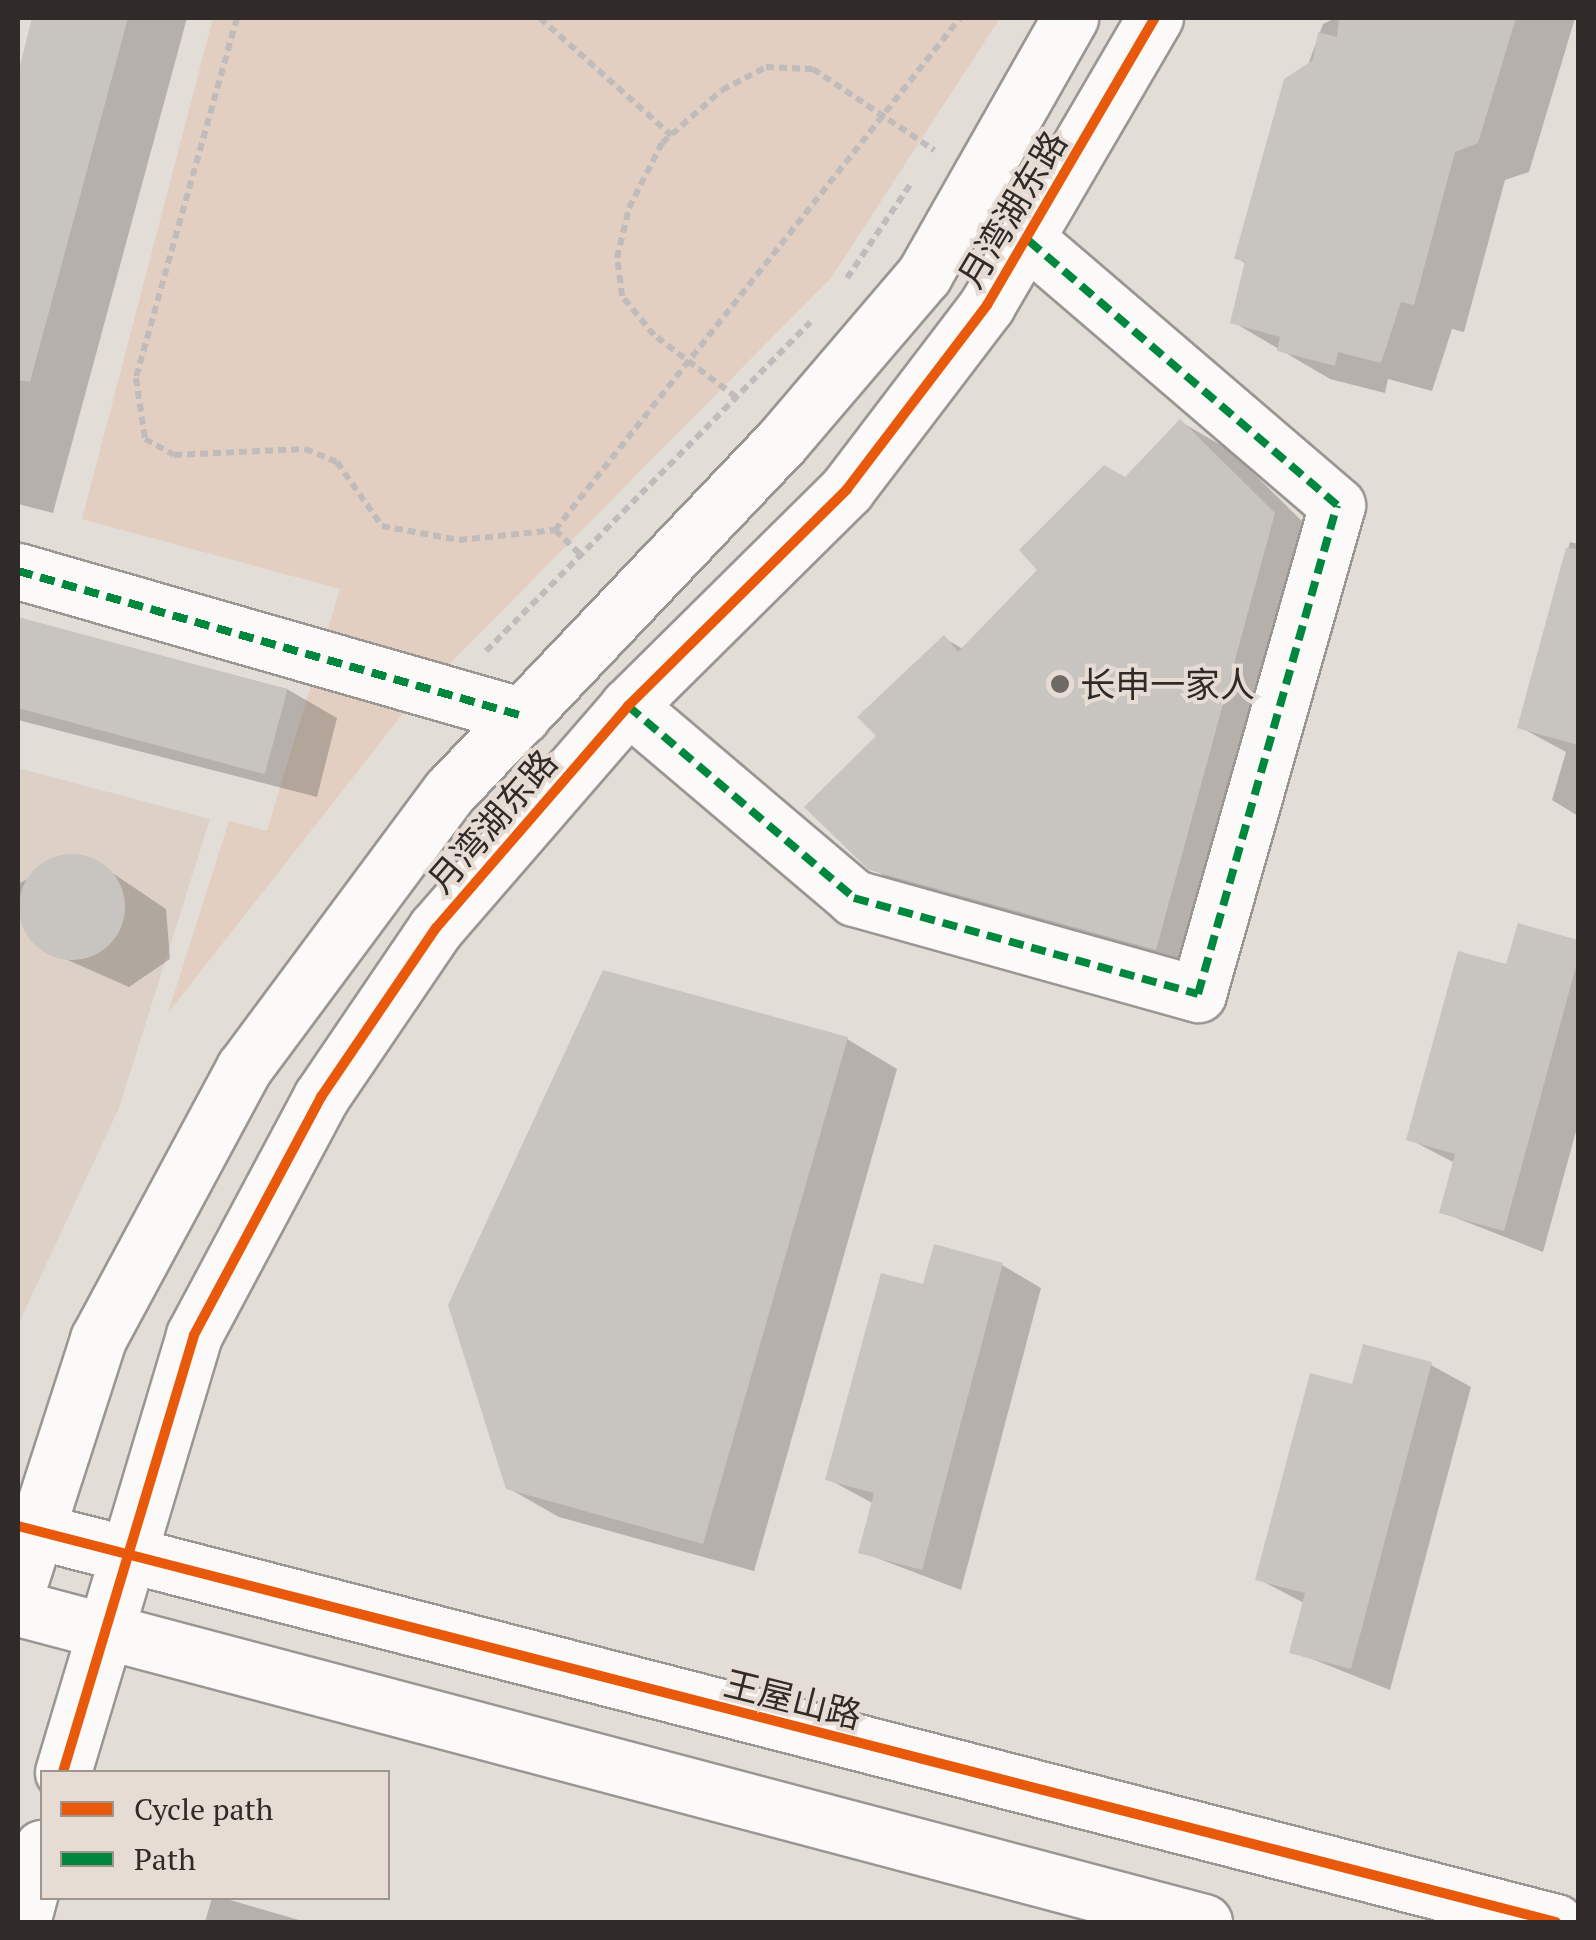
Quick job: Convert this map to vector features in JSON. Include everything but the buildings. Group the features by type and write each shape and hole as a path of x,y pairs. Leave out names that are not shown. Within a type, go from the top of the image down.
{"street":[{"name":"月湾湖东路","path":"18,1587 26,1529 98,1339 244,1068 450,791 783,440 924,275 1070,18"},
{"name":"月湾湖东路","path":"64,1770 101,1631 194,1334 322,1096 436,928 628,706 846,488 1028,240 1155,18"},
{"path":"628,706 854,898 1198,994 1337,505 1028,240"},
{"path":"18,572 522,716"},
{"name":"王屋山路","path":"26,1529 1556,1922"},
{"path":"18,1608 1204,1922"},
{"path":"22,1922 40,1855"}],"path":[{"path":"237,18 136,378 145,439 188,456 306,449 336,462 382,526 416,538 554,530 581,555"},
{"path":"540,18 671,135"},
{"path":"554,530 885,118 960,18"},
{"path":"736,396 690,363 622,296 617,258 629,208 671,135 766,67 812,69 934,150"},
{"path":"836,296 944,135"},
{"path":"444,693 823,308"}],"shaded area":[{"path":"213,18 1000,18 831,278 412,702 168,1013 229,821 267,831 340,589 82,519"},
{"path":"18,768 210,819 119,1108 18,1325"}],"marked path":[{"path":"628,706 854,898 1198,994 1337,505 1028,240"},
{"path":"18,571 523,716"}],"cycle path":[{"path":"64,1770 194,1335 321,1097 436,928 628,706 847,489 987,305 1155,18"},
{"path":"18,1526 1556,1922"}],"place":[{"name":"长申一家人","path":"1060,684"}]}
